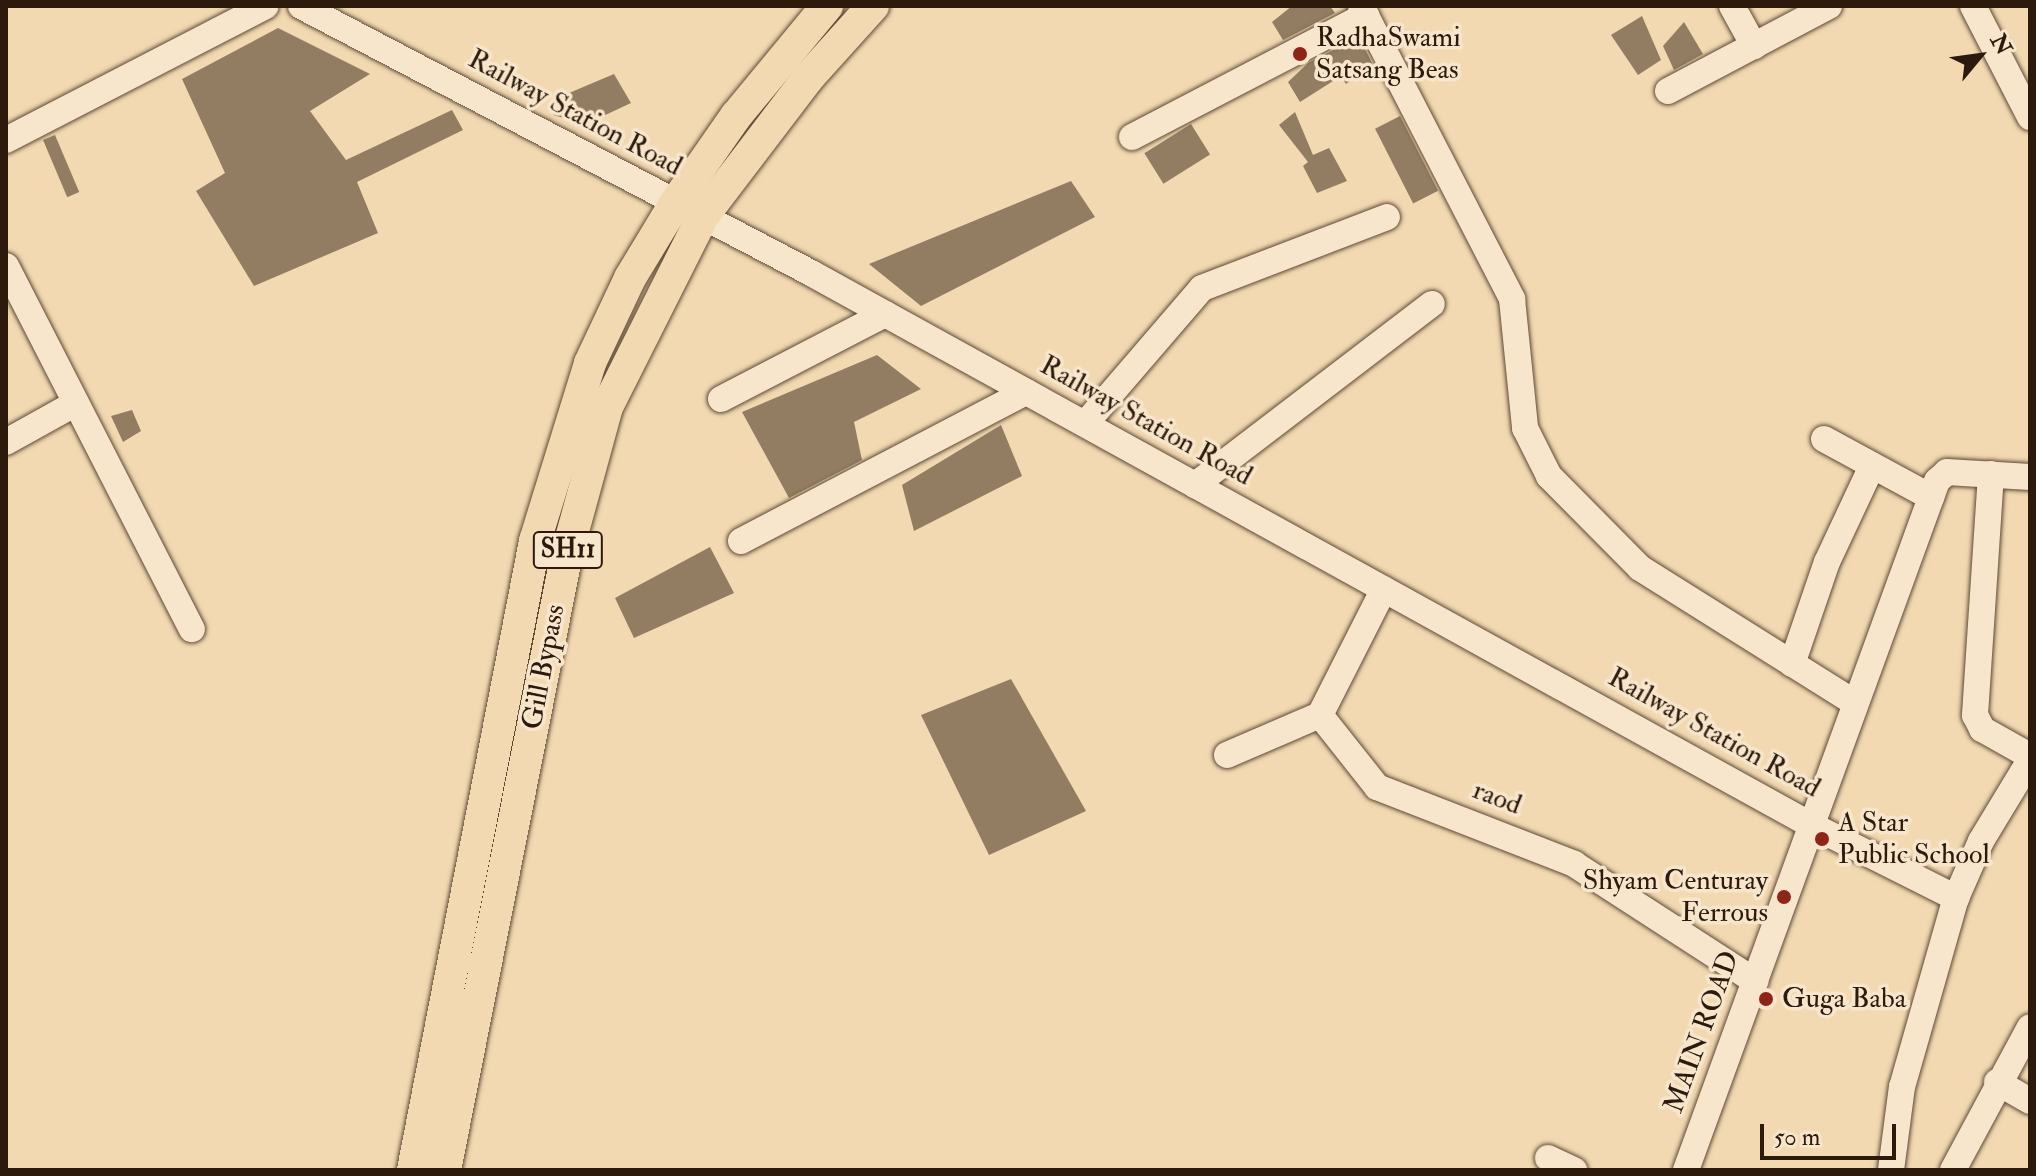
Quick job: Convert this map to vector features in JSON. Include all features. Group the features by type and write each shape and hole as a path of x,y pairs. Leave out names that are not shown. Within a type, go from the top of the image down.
{"main road":[{"name":"Gill Bypass","path":"445,1170 584,478 607,407 690,209 736,116 827,6"},
{"name":"Gill Bypass","path":"413,1170 535,541 553,472 590,363 630,278 873,6"}],"street":[{"path":"6,140 266,6"},
{"name":"Railway Station Road","path":"301,6 885,314 1809,824 1956,898"},
{"path":"1732,6 1754,46"},
{"path":"1668,91 1829,6"},
{"path":"1973,6 2030,117"},
{"path":"1132,137 1364,11 1512,299 1525,428 1549,476 1640,568 1854,702"},
{"path":"1085,424 1202,288 1387,217"},
{"path":"6,266 16,310 76,403 192,629"},
{"path":"1195,485 1432,304"},
{"path":"721,399 885,314"},
{"path":"741,541 1026,392"},
{"path":"6,442 76,403"},
{"path":"1824,439 1931,497 1947,472 2030,477"},
{"path":"1792,664 1827,562 1872,466"},
{"path":"1891,1170 1902,1087 1956,898 1981,841 2030,758 1989,734 1975,715 1991,474"},
{"name":"MAIN ROAD","path":"1686,1170 1809,824 1931,497"},
{"path":"1227,755 1320,715 1384,589"},
{"name":"raod","path":"1320,715 1377,787 1574,864 1755,981"},
{"path":"1953,1170 1997,1082 2030,1027"},
{"path":"1997,1082 2030,1101"},
{"path":"1548,1158 1574,1170"}],"building":[{"path":"1292,6 1330,6 1335,13 1283,40 1272,22"},
{"path":"1642,16 1661,60 1638,75 1611,35"},
{"path":"1684,22 1703,54 1674,70 1663,46"},
{"path":"278,28 370,74 310,111 346,160 452,110 463,130 357,182 378,233 254,286 196,191 225,173 182,79"},
{"path":"1359,37 1376,71 1361,72 1346,84 1341,76 1300,102 1288,82 1308,63"},
{"path":"614,74 631,103 586,124 553,115 569,93"},
{"path":"1295,112 1313,155 1329,148 1347,181 1317,193 1303,166 1308,162 1279,125"},
{"path":"1400,116 1438,191 1413,204 1375,129"},
{"path":"1191,124 1210,155 1163,184 1144,153"},
{"path":"55,135 79,192 67,197 43,140"},
{"path":"1071,181 1095,217 921,306 869,264"},
{"path":"877,355 921,389 854,422 862,460 789,498 742,412"},
{"path":"132,410 141,431 123,442 111,416"},
{"path":"1001,425 1022,476 914,531 902,485"},
{"path":"710,547 734,593 634,638 615,598"},
{"path":"1011,679 1086,811 989,855 921,715"}],"place":[{"name":"RadhaSwami Satsang Beas","path":"1300,54"},
{"name":"A Star Public School","path":"1822,839"},
{"name":"Shyam Centuray Ferrous","path":"1784,897"},
{"name":"Guga Baba","path":"1766,999"}]}
